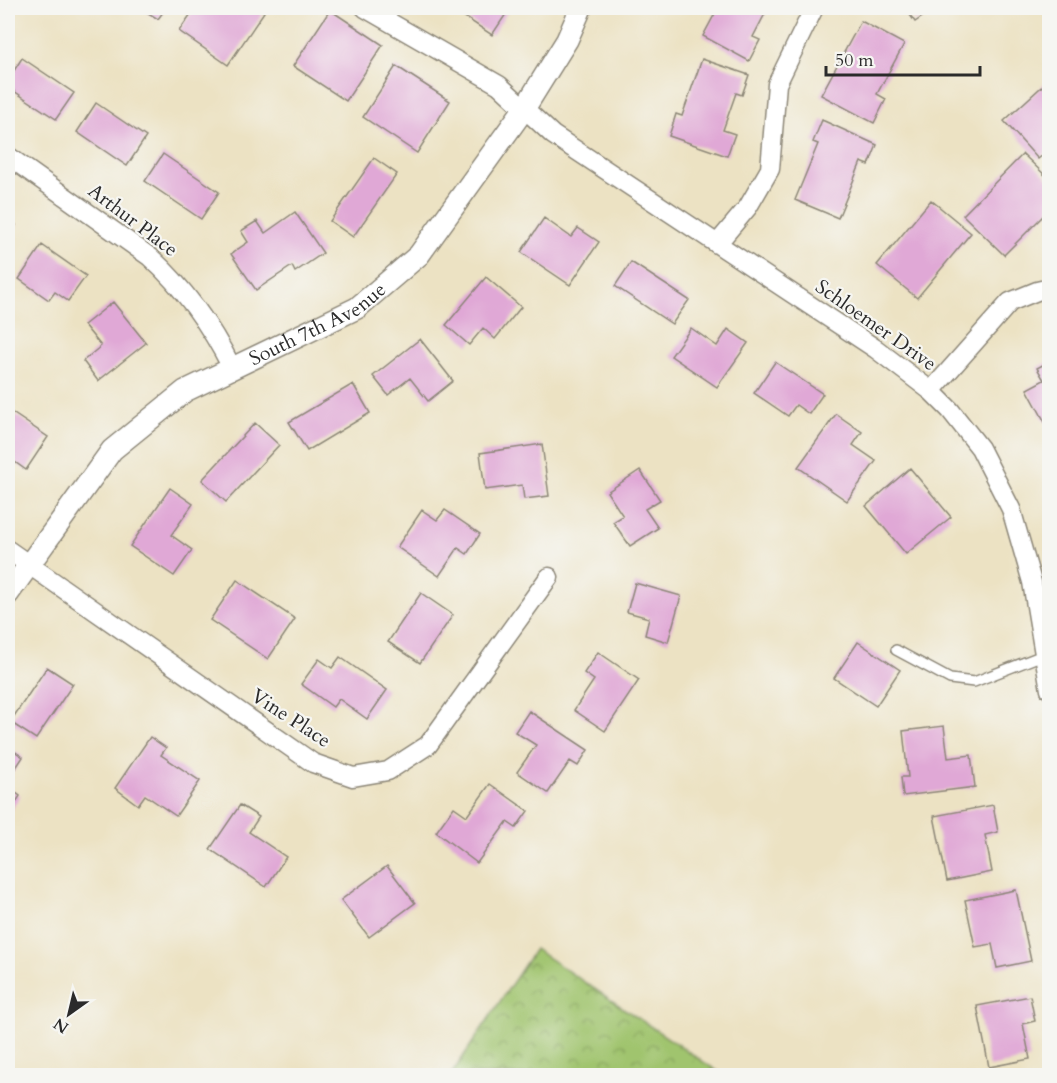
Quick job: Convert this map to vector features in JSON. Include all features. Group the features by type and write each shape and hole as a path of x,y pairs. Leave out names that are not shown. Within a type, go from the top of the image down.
{"street":[{"name":"Schloemer Drive","path":"365,8 499,85 554,135 876,349 931,391 950,410 980,448 1011,509 1032,582 1050,690"},
{"name":"South 7th Avenue","path":"8,594 112,450 184,391 357,308 419,255 524,109 567,40 581,8"},
{"path":"717,244 748,207 770,169 777,84 814,8"},
{"name":"Arthur Place","path":"8,156 150,257 169,274 219,342 232,368"},
{"path":"931,391 1010,302 1050,288"},
{"name":"Vine Place","path":"8,550 313,762 353,777 388,771 428,745 549,577"}],"lane":[{"path":"896,650 950,679 974,682 1043,655"}],"green space":[{"path":"535,949 723,1075 451,1075"}],"building":[{"path":"140,8 166,8 158,19"},
{"path":"195,8 258,8 264,12 228,65 179,31"},
{"path":"451,8 510,8 492,35"},
{"path":"718,8 768,8 753,37 760,40 749,61 703,36"},
{"path":"905,8 935,8 915,22"},
{"path":"330,10 383,45 346,101 293,66"},
{"path":"861,21 904,44 877,94 886,99 874,123 821,95"},
{"path":"22,58 74,93 56,119 8,87 8,80"},
{"path":"702,59 749,75 742,95 736,93 723,130 735,134 727,156 669,136 676,114 682,116"},
{"path":"396,66 450,101 417,153 363,117"},
{"path":"1050,79 1050,149 1038,159 1004,121"},
{"path":"96,103 146,137 127,166 77,132"},
{"path":"822,120 877,145 869,165 861,162 838,218 795,200 818,144 813,142"},
{"path":"163,154 219,192 201,219 145,181"},
{"path":"1023,154 1050,180 1050,209 1004,255 963,215"},
{"path":"374,158 397,174 353,237 330,221"},
{"path":"931,200 971,233 917,298 877,265"},
{"path":"295,212 323,253 295,272 292,266 256,290 231,254 248,242 241,231 257,221 265,233"},
{"path":"544,218 571,237 578,228 599,242 570,285 521,252"},
{"path":"8,219 16,225 8,239"},
{"path":"42,245 86,276 68,301 55,292 49,300 19,279"},
{"path":"631,262 689,300 672,324 615,286"},
{"path":"486,277 521,307 495,339 483,328 469,345 446,325"},
{"path":"113,302 146,343 98,381 83,361 101,346 84,325"},
{"path":"691,328 717,346 728,329 748,343 717,387 671,356"},
{"path":"420,339 453,381 428,401 410,378 388,395 373,376"},
{"path":"1050,361 1050,420 1045,422 1027,389 1044,380 1037,368"},
{"path":"775,362 823,394 809,414 796,405 788,416 754,393"},
{"path":"353,384 370,413 307,451 289,422"},
{"path":"8,410 48,437 26,470 8,457"},
{"path":"836,414 862,432 853,445 876,461 847,501 798,467"},
{"path":"255,423 279,445 226,502 202,480"},
{"path":"542,444 549,496 524,499 522,485 485,490 480,453"},
{"path":"910,468 951,517 906,554 866,506"},
{"path":"640,470 660,500 645,509 658,528 630,546 613,522 623,516 607,492"},
{"path":"170,488 193,504 171,535 192,550 174,576 130,546"},
{"path":"422,510 437,520 445,510 480,534 467,554 458,548 439,576 397,547"},
{"path":"237,580 295,619 268,659 210,620"},
{"path":"635,583 681,596 668,642 645,635 649,618 627,612"},
{"path":"421,593 453,615 420,663 388,642"},
{"path":"858,642 900,670 876,706 834,678"},
{"path":"598,652 639,680 605,731 574,710 594,680 584,673"},
{"path":"340,657 387,690 367,719 339,699 333,707 301,684 319,659 332,668"},
{"path":"47,667 73,684 36,739 10,722"},
{"path":"529,711 588,750 578,766 570,761 548,793 517,772 536,745 515,732"},
{"path":"944,726 948,758 971,755 975,787 903,796 901,777 908,777 903,731"},
{"path":"150,737 166,748 161,755 200,781 176,816 145,795 138,805 115,788"},
{"path":"8,747 23,757 8,780"},
{"path":"490,784 528,811 516,828 507,822 477,863 436,832 454,807 467,816"},
{"path":"8,787 20,796 8,815"},
{"path":"240,805 259,817 249,832 286,857 266,887 210,849"},
{"path":"993,805 998,832 985,835 992,872 947,881 934,816"},
{"path":"387,866 415,903 369,937 341,900"},
{"path":"1016,890 1031,961 997,968 992,944 975,947 965,900"},
{"path":"1030,996 1035,1021 1023,1024 1030,1059 989,1067 977,1006"}]}
